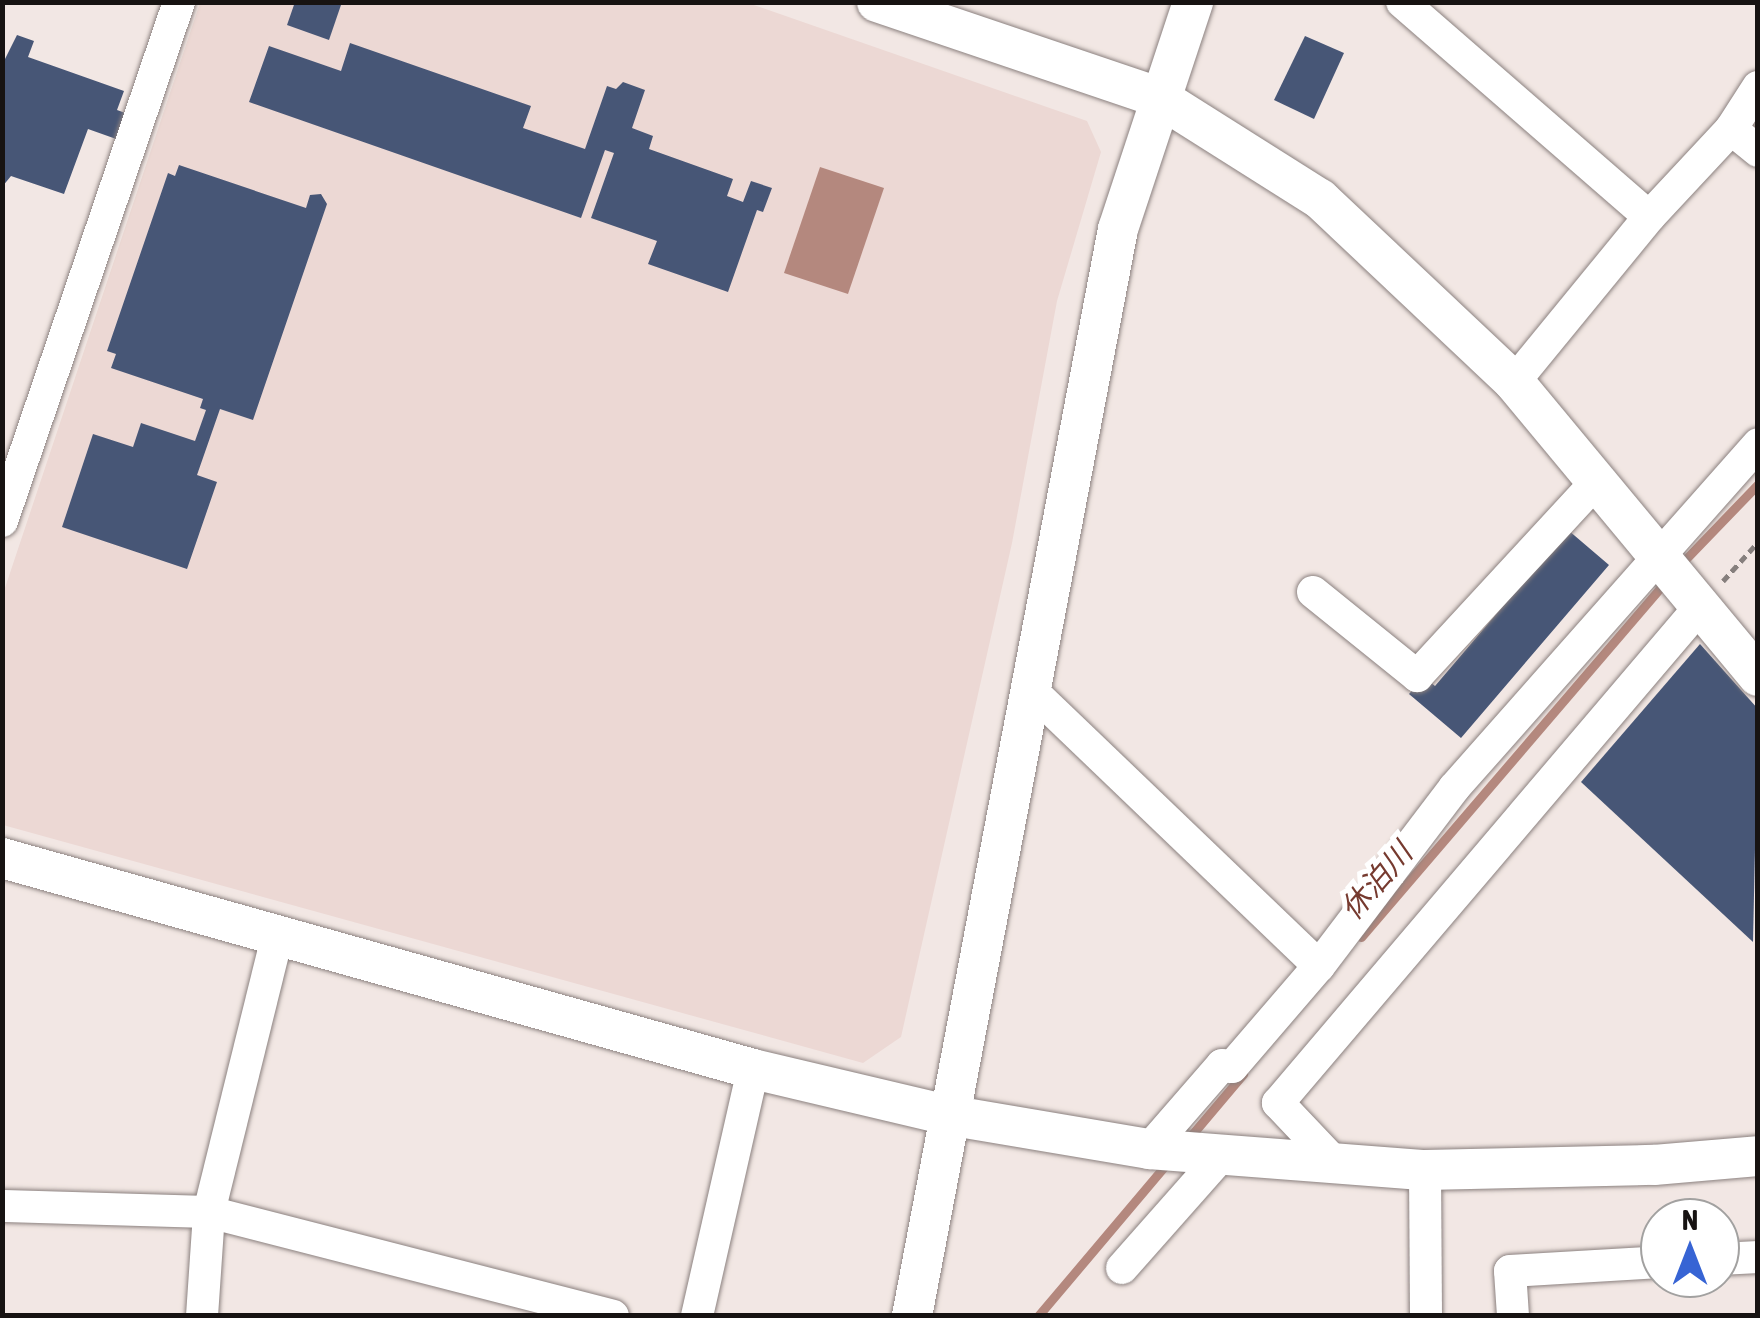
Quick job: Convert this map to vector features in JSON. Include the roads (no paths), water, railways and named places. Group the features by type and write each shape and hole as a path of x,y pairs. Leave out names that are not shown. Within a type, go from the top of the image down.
{"street":[{"path":"2,521 179,2"},
{"path":"877,2 1160,98 1320,199 1514,382 1758,676"},
{"path":"912,1316 1028,687 1118,229 1193,2"},
{"path":"1402,2 1649,217"},
{"path":"1514,382 1649,217 1732,129 1758,87"},
{"path":"1732,129 1758,151"},
{"path":"1335,1163 1278,1103 1681,586 1758,444"},
{"path":"1313,592 1417,676 1596,482"},
{"path":"1158,1149 1319,966 1454,788 1681,586"},
{"path":"1028,687 1319,966"},
{"path":"2,858 753,1069 948,1115 1158,1149 1425,1170 1654,1166 1758,1156"},
{"path":"202,1316 209,1212 278,934"},
{"path":"698,1316 753,1069"},
{"path":"1122,1268 1215,1153"},
{"path":"1425,1170 1426,1316"},
{"path":"2,1206 209,1212 614,1316"},
{"path":"1513,1316 1510,1270 1640,1263"}],"waterway":[{"name":"休泊川","path":"1680,565 1758,484"},
{"name":"休泊川","path":"1361,937 1667,580"},
{"name":"休泊川","path":"1189,1138 1243,1074"},
{"name":"休泊川","path":"1038,1316 1169,1161"}]}
